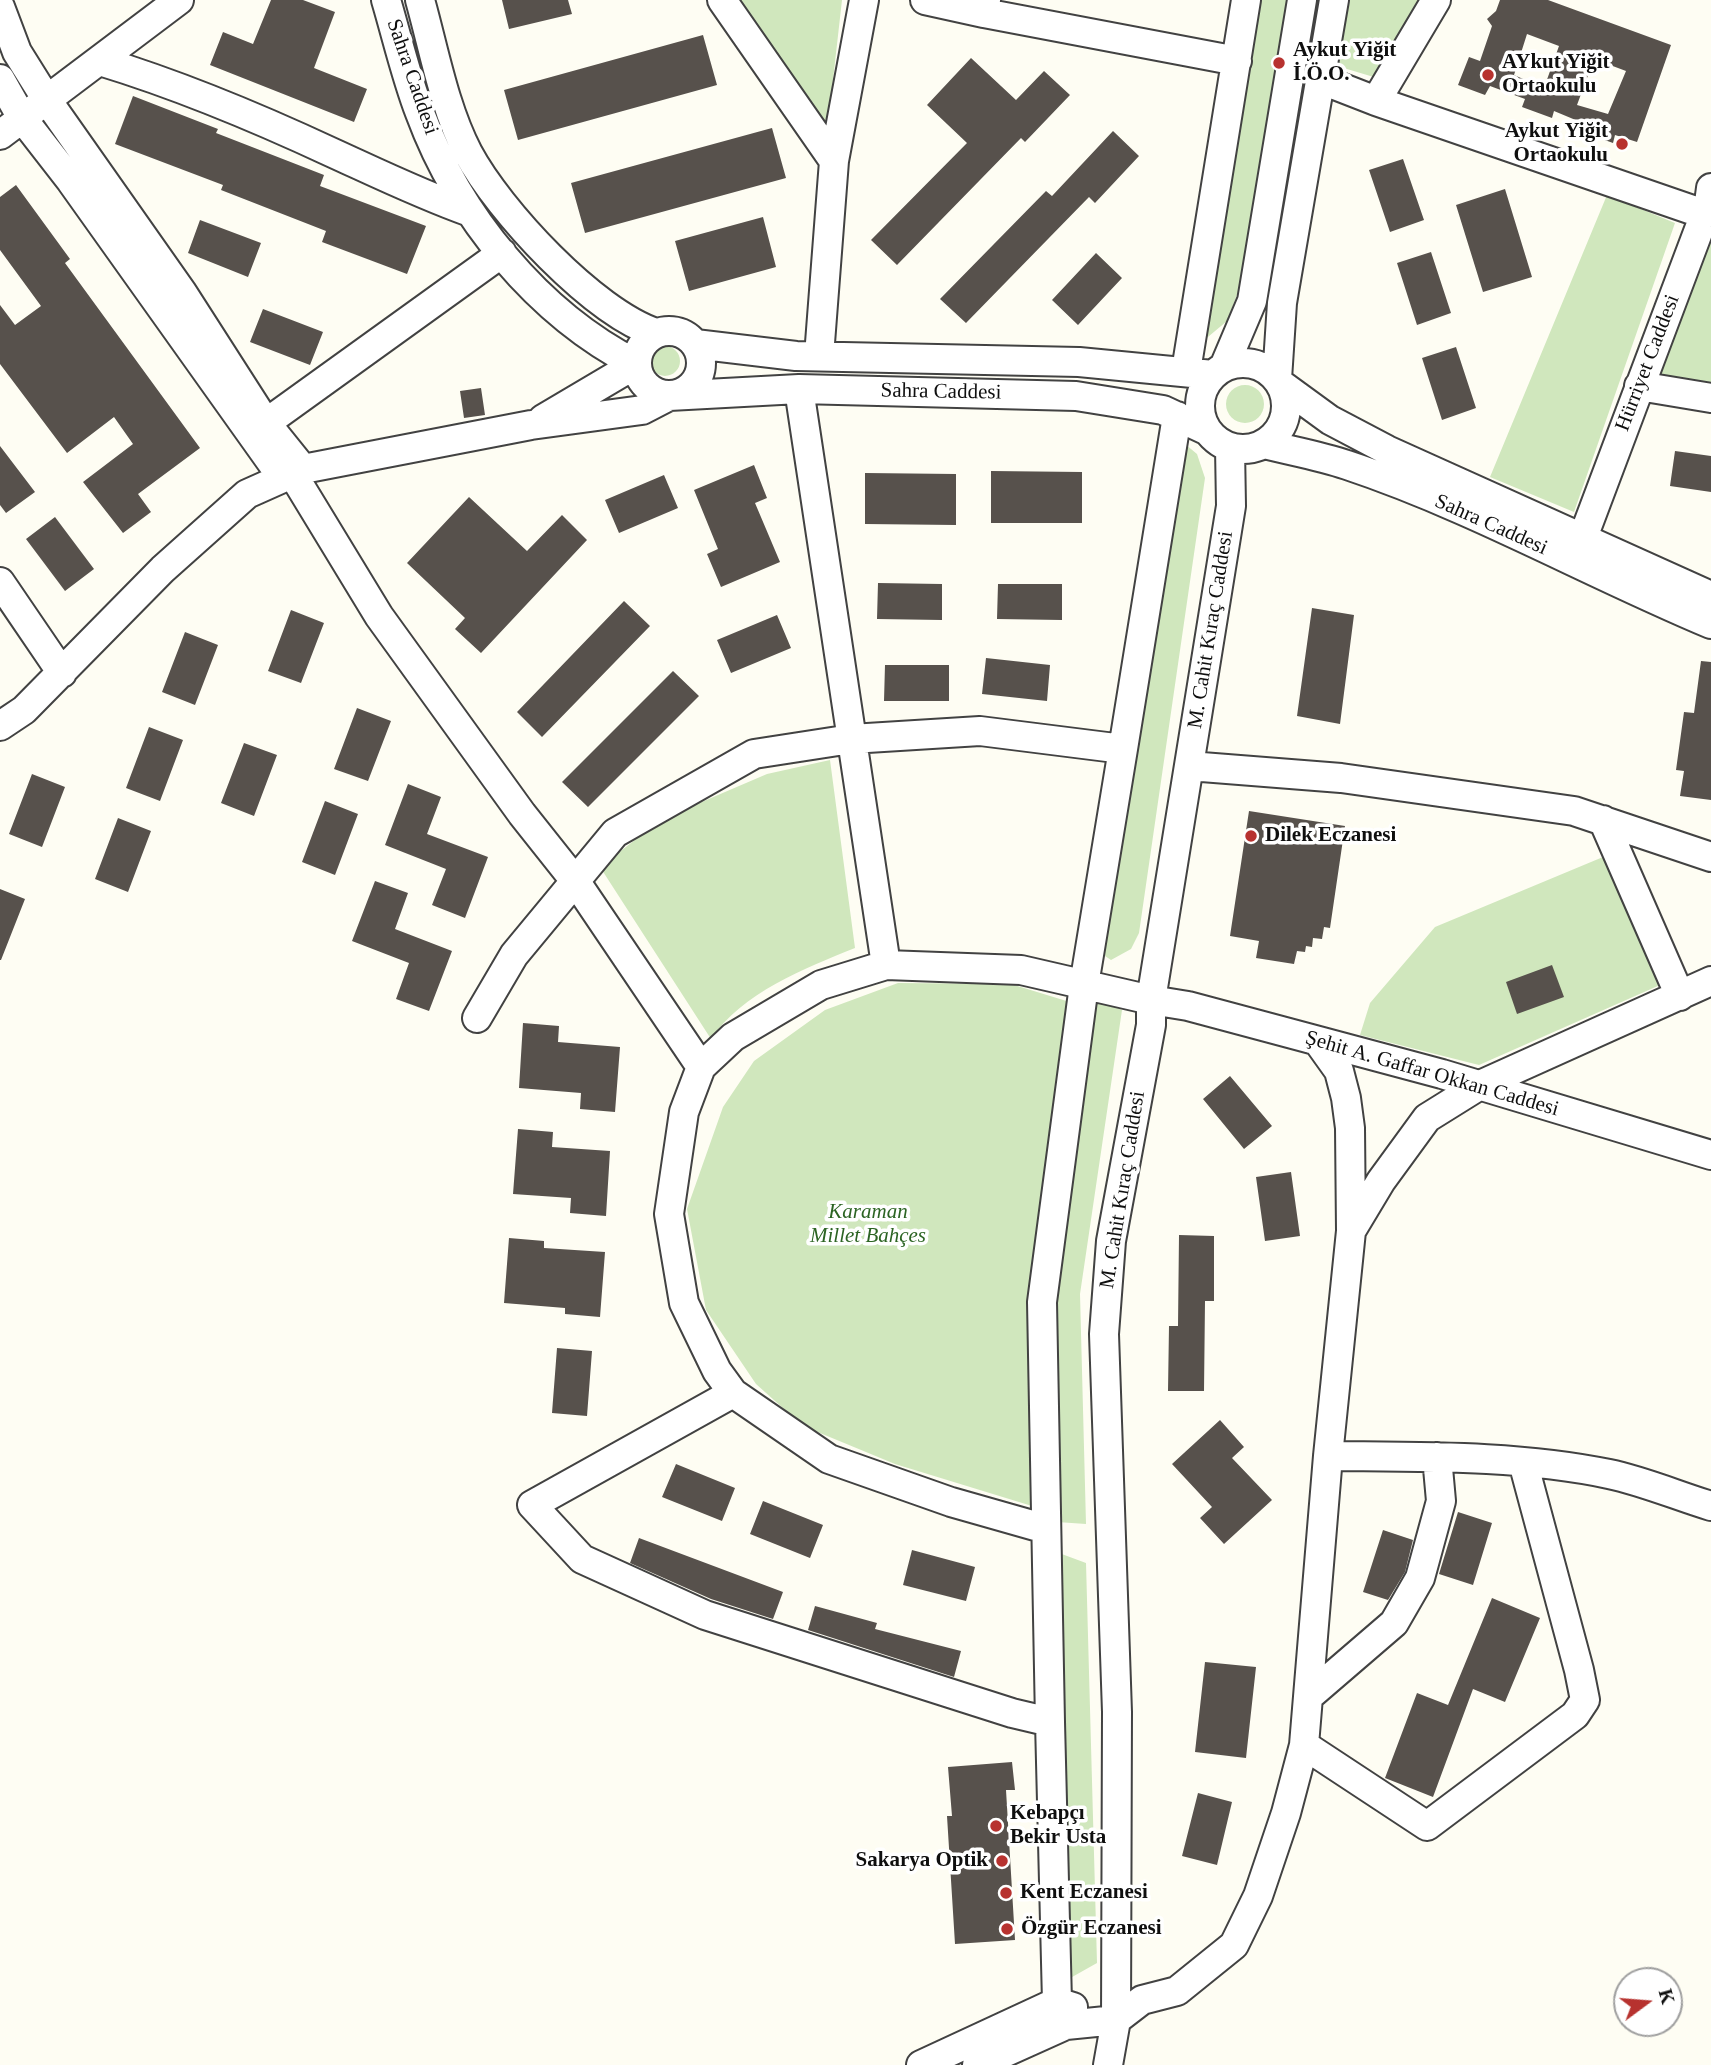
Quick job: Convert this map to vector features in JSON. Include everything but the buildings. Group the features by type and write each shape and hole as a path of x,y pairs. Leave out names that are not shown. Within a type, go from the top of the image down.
{"street":[{"path":"0,135 179,0"},
{"name":"Sahra Caddesi","path":"386,0 420,113 470,212 502,253 554,307 602,346 636,364 638,373 650,390 669,396 799,389 1076,396 1163,410 1219,440"},
{"name":"Sahra Caddesi","path":"420,0 447,98 468,152 500,203 578,283 641,328 656,333 678,331 695,344 819,356 1079,362 1208,371"},
{"path":"722,0 834,161"},
{"path":"819,356 834,161 864,0"},
{"path":"925,0 985,7 1237,61"},
{"path":"1246,0 1237,61 1208,371 1201,396 1202,420 1219,440 1253,449 1264,444 1283,425 1287,412 1279,382 1282,303 1334,0"},
{"path":"1208,371 1252,301 1302,0"},
{"path":"1376,101 1437,0"},
{"path":"0,7 18,52 47,100 175,282 266,423 292,473 379,616 522,814 576,882 701,1067 684,1112 669,1214 684,1303 717,1371 733,1393 829,1459 951,1502 1046,1529"},
{"path":"100,61 139,73 331,152 420,195 470,212"},
{"path":"0,79 22,118 292,473"},
{"path":"1322,80 1376,101 1709,202"},
{"name":"Hürriyet Caddesi","path":"1578,551 1709,202"},
{"path":"266,423 502,253"},
{"path":"531,425 636,364 641,345 656,333"},
{"path":"0,726 24,710 163,569 247,494 292,473 531,425 642,410 688,389 699,373 701,363 695,344"},
{"path":"1208,371 1250,363 1263,367 1279,382"},
{"name":"Sahra Caddesi","path":"1279,382 1330,420 1711,624"},
{"path":"1639,386 1711,398"},
{"path":"799,389 886,965"},
{"path":"1057,2002 1042,1302 1084,985 1177,416"},
{"name":"M. Cahit Kıraç Caddesi","path":"1108,2065 1116,2020 1117,1712 1104,1334 1111,1241 1151,1025 1152,1000 1231,506 1219,440"},
{"name":"Sahra Caddesi","path":"1264,444 1347,465 1452,506 1711,596"},
{"path":"0,582 62,673"},
{"path":"477,1018 514,955 615,833 754,754 850,739 980,731 1123,749"},
{"path":"1189,766 1341,778 1574,811 1711,857"},
{"path":"1603,820 1680,996"},
{"name":"Şehit A. Gaffar Okkan Caddesi","path":"701,1067 733,1037 821,985 886,965 1021,970 1188,1006 1480,1085 1711,1155"},
{"path":"1352,1231 1381,1181 1427,1118 1480,1085 1711,981"},
{"path":"977,2065 1066,2025 1116,2020 1142,2000 1177,1991 1234,1945 1258,1896 1286,1813 1304,1745 1328,1456 1352,1231 1350,1128 1346,1098 1339,1071 1319,1043"},
{"path":"733,1393 532,1506 582,1559 705,1615 1012,1713 1050,1721"},
{"path":"1328,1456 1437,1457 1523,1462 1611,1474 1711,1506"},
{"path":"1308,1697 1394,1623 1420,1578 1441,1501 1437,1457"},
{"path":"1304,1745 1427,1826 1575,1715 1584,1700 1579,1670 1523,1462"},
{"path":"921,2065 1057,2002 1116,2020"}],"green space":[{"path":"736,0 842,0 827,133"},
{"path":"1253,0 1287,0 1241,284 1227,321 1196,347"},
{"path":"1350,0 1422,0 1377,78 1337,66"},
{"path":"1607,195 1675,223 1574,512 1490,477"},
{"path":"1711,229 1711,389 1664,378 1660,372"},
{"path":"665,346 676,350 680,361 676,372 665,376 654,372 650,361 654,350"},
{"path":"1245,385 1258,391 1264,404 1258,417 1245,423 1232,417 1226,404 1232,391"},
{"path":"1185,444 1197,454 1205,478 1139,933 1131,949 1111,960 1102,954"},
{"path":"830,760 855,948 796,973 757,995 724,1023 711,1039 600,867 662,819 767,774"},
{"path":"1603,857 1660,985 1479,1065 1360,1035 1370,1003 1435,927"},
{"name":"Karaman Millet Bahçes","path":"898,983 1011,984 1073,1003 1032,1506 895,1464 803,1426 756,1384 706,1310 687,1209 723,1107 754,1061 825,1010"},
{"path":"1096,999 1122,1010 1080,1294 1086,1524 1057,1522 1051,1299"},
{"path":"1059,1553 1086,1563 1097,1963 1065,1981"}],"place":[{"name":"Aykut Yiğit İ.Ö.O.","path":"1279,63"},
{"name":"AYkut Yiğit Ortaokulu","path":"1488,75"},
{"name":"Aykut Yiğit Ortaokulu","path":"1622,144"},
{"name":"Dilek Eczanesi","path":"1251,836"},
{"name":"Kebapçı Bekir Usta","path":"996,1826"},
{"name":"Sakarya Optik","path":"1002,1861"},
{"name":"Kent Eczanesi","path":"1006,1893"},
{"name":"Özgür Eczanesi","path":"1007,1929"}]}
